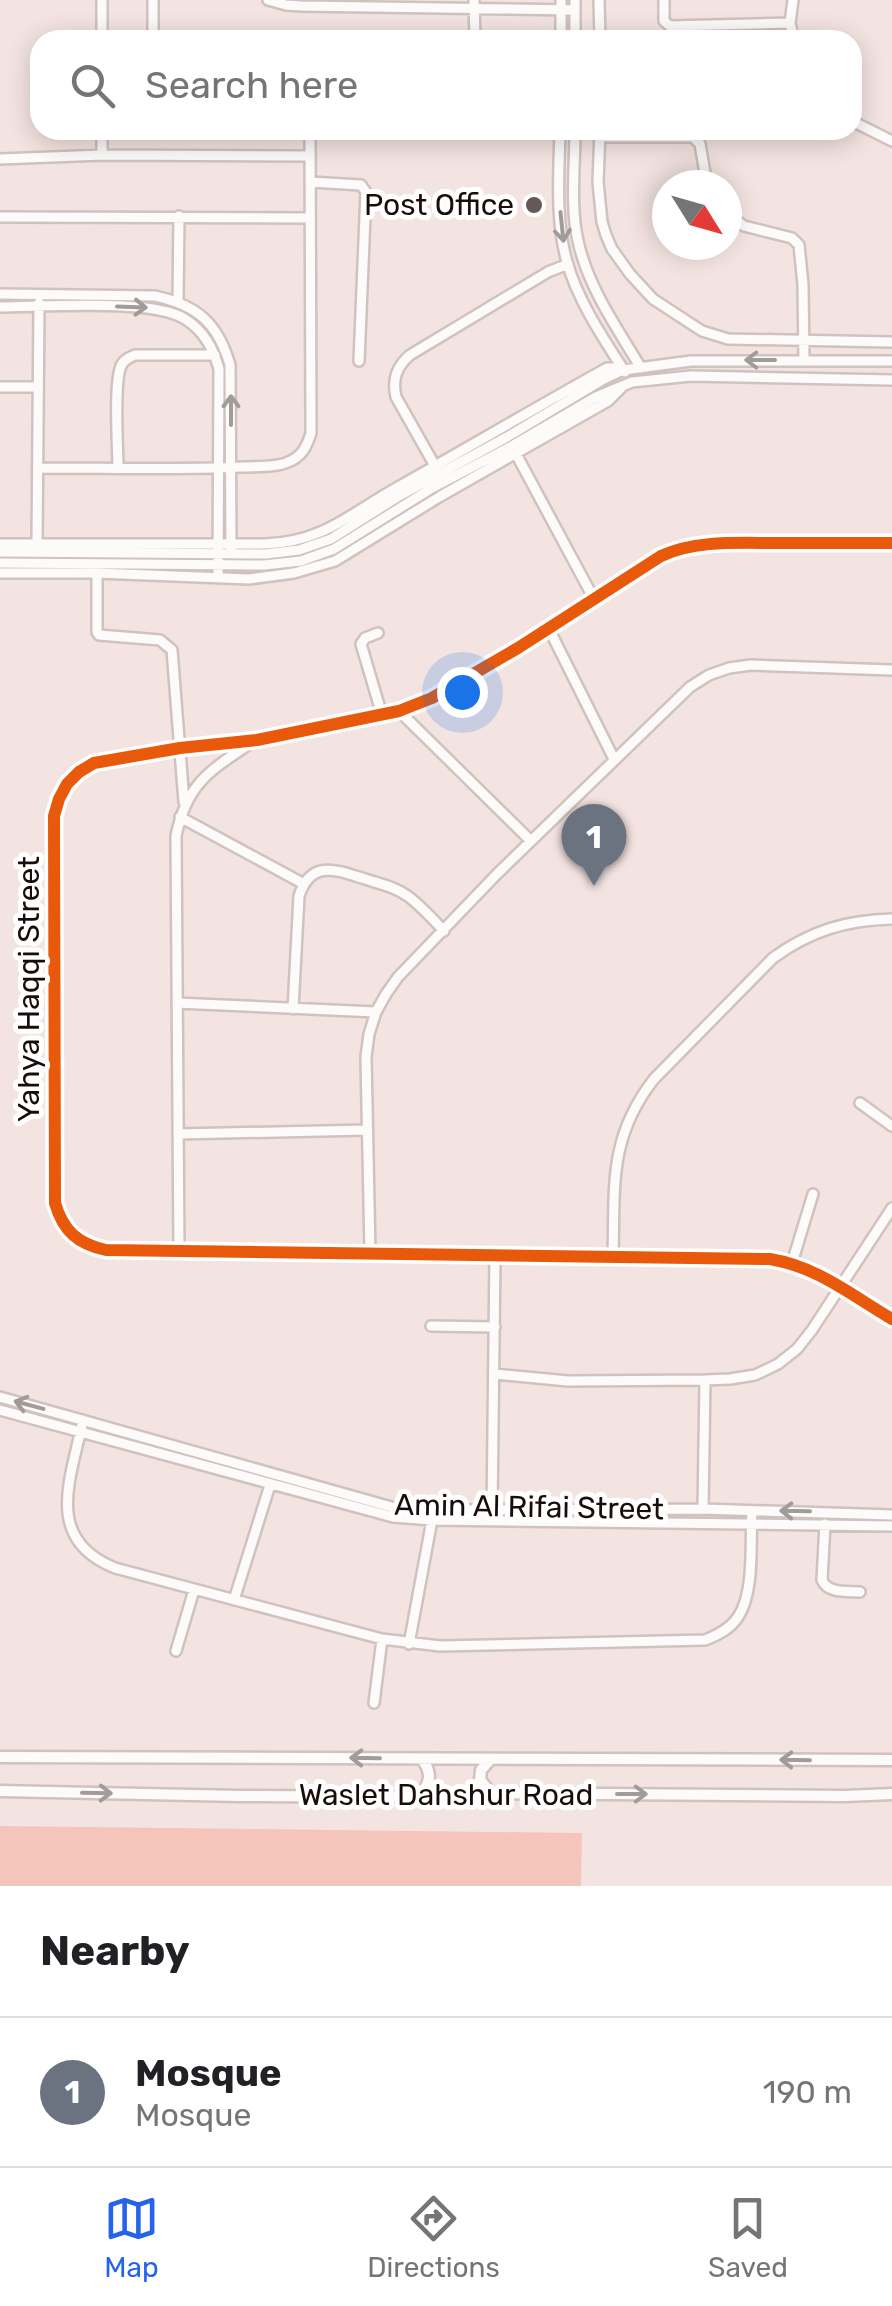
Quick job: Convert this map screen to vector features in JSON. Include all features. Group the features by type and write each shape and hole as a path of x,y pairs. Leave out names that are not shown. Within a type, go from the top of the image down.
{"main road":[{"name":"Waslet Dahshur Road","path":"0,1758 889,1759"},
{"path":"420,1797 430,1778 422,1759"},
{"path":"491,1793 480,1780 481,1770 492,1759"},
{"name":"Waslet Dahshur Road","path":"0,1791 420,1797 491,1793 892,1794"}],"street":[{"path":"102,0 102,30"},
{"path":"153,30 154,0"},
{"path":"268,0 301,6 576,5 575,30"},
{"path":"600,0 600,30"},
{"path":"664,0 664,21 670,26 790,23"},
{"path":"792,30 794,0"},
{"path":"474,4 475,30"},
{"path":"560,30 561,5"},
{"path":"862,126 892,141"},
{"path":"102,140 102,155"},
{"path":"38,468 282,465 302,454 311,433 310,140"},
{"path":"560,140 560,225 568,264 627,384"},
{"path":"575,140 575,217 582,256 603,303 647,379"},
{"path":"600,140 598,182 606,235 630,274 653,299 713,336 728,340 892,342"},
{"path":"696,140 704,170"},
{"path":"0,159 102,155 310,156"},
{"path":"310,182 361,185 366,192 359,360"},
{"path":"178,301 179,216"},
{"path":"0,217 309,218"},
{"path":"742,225 792,238 799,245 804,360"},
{"path":"435,466 396,397 397,370 410,356 532,281 568,264"},
{"path":"0,294 140,295 178,301 203,316 215,329 230,365 231,577"},
{"path":"37,544 39,295"},
{"path":"0,306 169,311 196,326 206,337 219,369 218,576"},
{"path":"118,468 118,383 121,366 127,359 135,355 215,355"},
{"path":"0,552 299,550 331,539 399,496 623,370 691,361 892,361"},
{"path":"231,553 325,532 607,368 623,370"},
{"path":"0,573 249,579 293,568 334,548 432,488 514,450 596,397 627,384 690,376 892,380"},
{"path":"0,387 38,387"},
{"path":"514,450 594,599"},
{"name":"Yahya Haqqi Street","path":"892,543 689,546 661,556 462,682 399,712 257,740 94,763 67,784 54,816 55,1203 59,1218 78,1241 106,1250 770,1259 792,1262 819,1273 892,1318"},
{"path":"0,544 218,553"},
{"path":"0,562 152,563 218,553"},
{"path":"231,553 264,565 293,568"},
{"path":"152,563 152,574"},
{"path":"97,573 99,635 160,640 172,650 184,805"},
{"path":"549,628 614,759"},
{"path":"378,633 361,644 382,715"},
{"path":"370,1253 366,1057 376,1012 398,977 614,759 690,687 709,675 750,664 892,670"},
{"path":"399,712 531,840"},
{"path":"179,1251 176,836 184,805 196,786 212,770 257,740"},
{"path":"180,817 304,884"},
{"path":"293,1008 298,902 304,884 315,873 332,869 386,886 407,896 444,930"},
{"path":"613,1256 620,1145 633,1110 654,1079 773,958 794,943 841,924 892,920"},
{"path":"177,1004 376,1012"},
{"path":"860,1103 892,1126"},
{"path":"178,1134 368,1130"},
{"path":"792,1262 812,1194"},
{"path":"494,1374 568,1381 705,1380 755,1374 778,1364 812,1330 892,1208"},
{"path":"492,1515 496,1254"},
{"path":"430,1326 494,1327"},
{"path":"704,1509 705,1380"},
{"name":"Amin Al Rifai Street","path":"0,1397 83,1420 270,1485 432,1520 704,1509 892,1515"},
{"name":"Amin Al Rifai Street","path":"0,1410 191,1456 394,1512 892,1526"},
{"path":"83,1420 67,1512 71,1532 96,1561 409,1644 705,1640 723,1632 737,1619 746,1601 752,1510"},
{"path":"234,1600 270,1485"},
{"path":"409,1644 432,1520"},
{"path":"824,1524 825,1586 860,1592"},
{"path":"176,1650 194,1590"},
{"path":"374,1703 382,1639"}],"shaded area":[{"path":"0,1826 582,1833 581,1886 0,1886"}],"cycle path":[{"path":"892,543 732,543 674,551 432,698 399,711 257,740 94,763 67,784 54,816 55,1203 67,1229 80,1240 106,1250 770,1259 819,1275 892,1319"}],"place":[{"name":"Post Office","path":"534,205"},
{"name":"Mosque","path":"594,886"}]}
